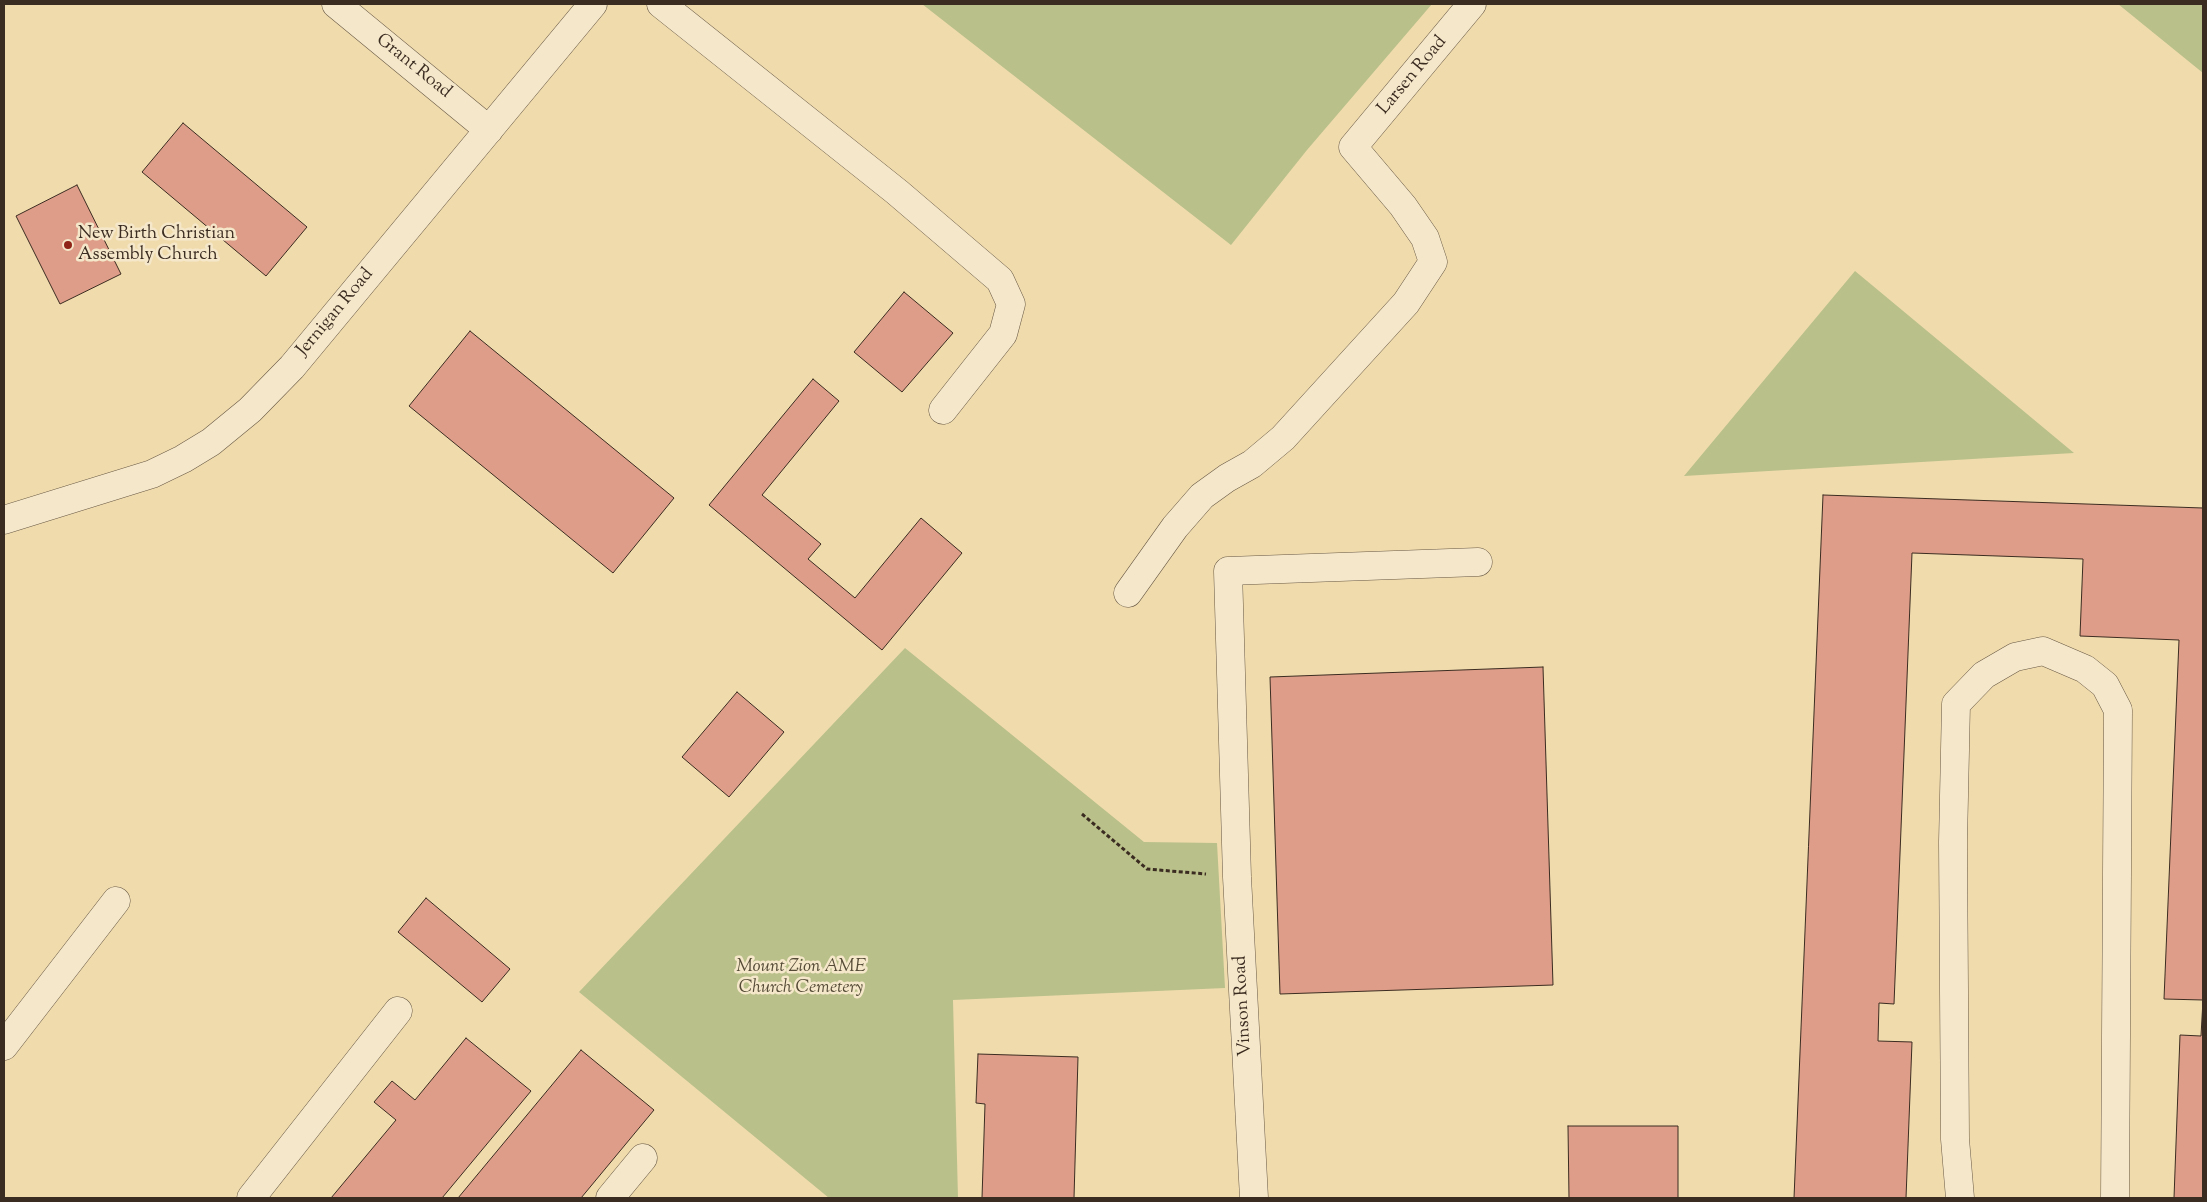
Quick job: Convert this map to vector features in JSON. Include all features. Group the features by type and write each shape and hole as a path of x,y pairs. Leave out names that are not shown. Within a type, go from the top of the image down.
{"street":[{"name":"Grant Road","path":"336,4 489,130"},
{"name":"Jernigan Road","path":"4,520 152,474 183,459 211,442 250,410 292,367 594,4"},
{"path":"661,4 897,192 1000,280 1012,304 1003,334 943,410"},
{"name":"Larsen Road","path":"1128,592 1175,527 1202,496 1227,478 1252,464 1283,438 1406,303 1433,262 1425,238 1420,230 1403,206 1353,148 1472,4"},
{"name":"Vinson Road","path":"1254,1198 1237,877 1228,572 1478,562"},
{"path":"1960,1198 1955,1129 1953,842 1956,704 1984,675 2015,657 2043,651 2086,669 2105,685 2118,710 2115,1198"},
{"path":"4,1046 116,901"},
{"path":"251,1198 398,1011"},
{"path":"610,1198 643,1158"}],"path":[{"path":"1082,814 1147,869 1237,877"}],"green space":[{"path":"922,4 1432,4 1307,150 1231,245"},
{"path":"2118,4 2203,4 2203,73"},
{"path":"1855,271 2074,453 1684,476"},
{"name":"Mount Zion AME Church Cemetery","path":"905,648 1144,842 1217,843 1225,988 953,1000 958,1198 829,1198 579,992"}],"building":[{"path":"183,123 307,227 266,276 142,172"},
{"name":"New Birth Christian Assembly Church","path":"77,185 121,274 60,304 16,216"},
{"path":"904,292 953,333 902,392 854,352"},
{"path":"470,331 674,498 613,573 409,406"},
{"path":"813,379 839,401 762,495 821,544 808,559 855,598 921,518 962,553 882,650 709,505"},
{"path":"1823,495 2203,508 2203,1000 2164,999 2179,640 2080,636 2083,559 1912,553 1894,1004 1879,1003 1878,1041 1912,1042 1906,1198 1794,1198"},
{"path":"1543,667 1553,985 1280,994 1270,677"},
{"path":"737,692 784,732 729,797 682,757"},
{"path":"426,898 510,969 482,1002 398,932"},
{"path":"2203,1000 2203,1198 2174,1198 2180,1035 2201,1036"},
{"path":"466,1038 531,1091 442,1198 331,1198 396,1120 374,1102 392,1081 415,1100"},
{"path":"581,1050 654,1110 581,1198 458,1198"},
{"path":"978,1054 1078,1057 1074,1198 982,1198 985,1104 976,1103"},
{"path":"1568,1126 1678,1126 1678,1198 1569,1198"}],"place":[{"name":"New Birth Christian Assembly Church","path":"68,245"}]}
